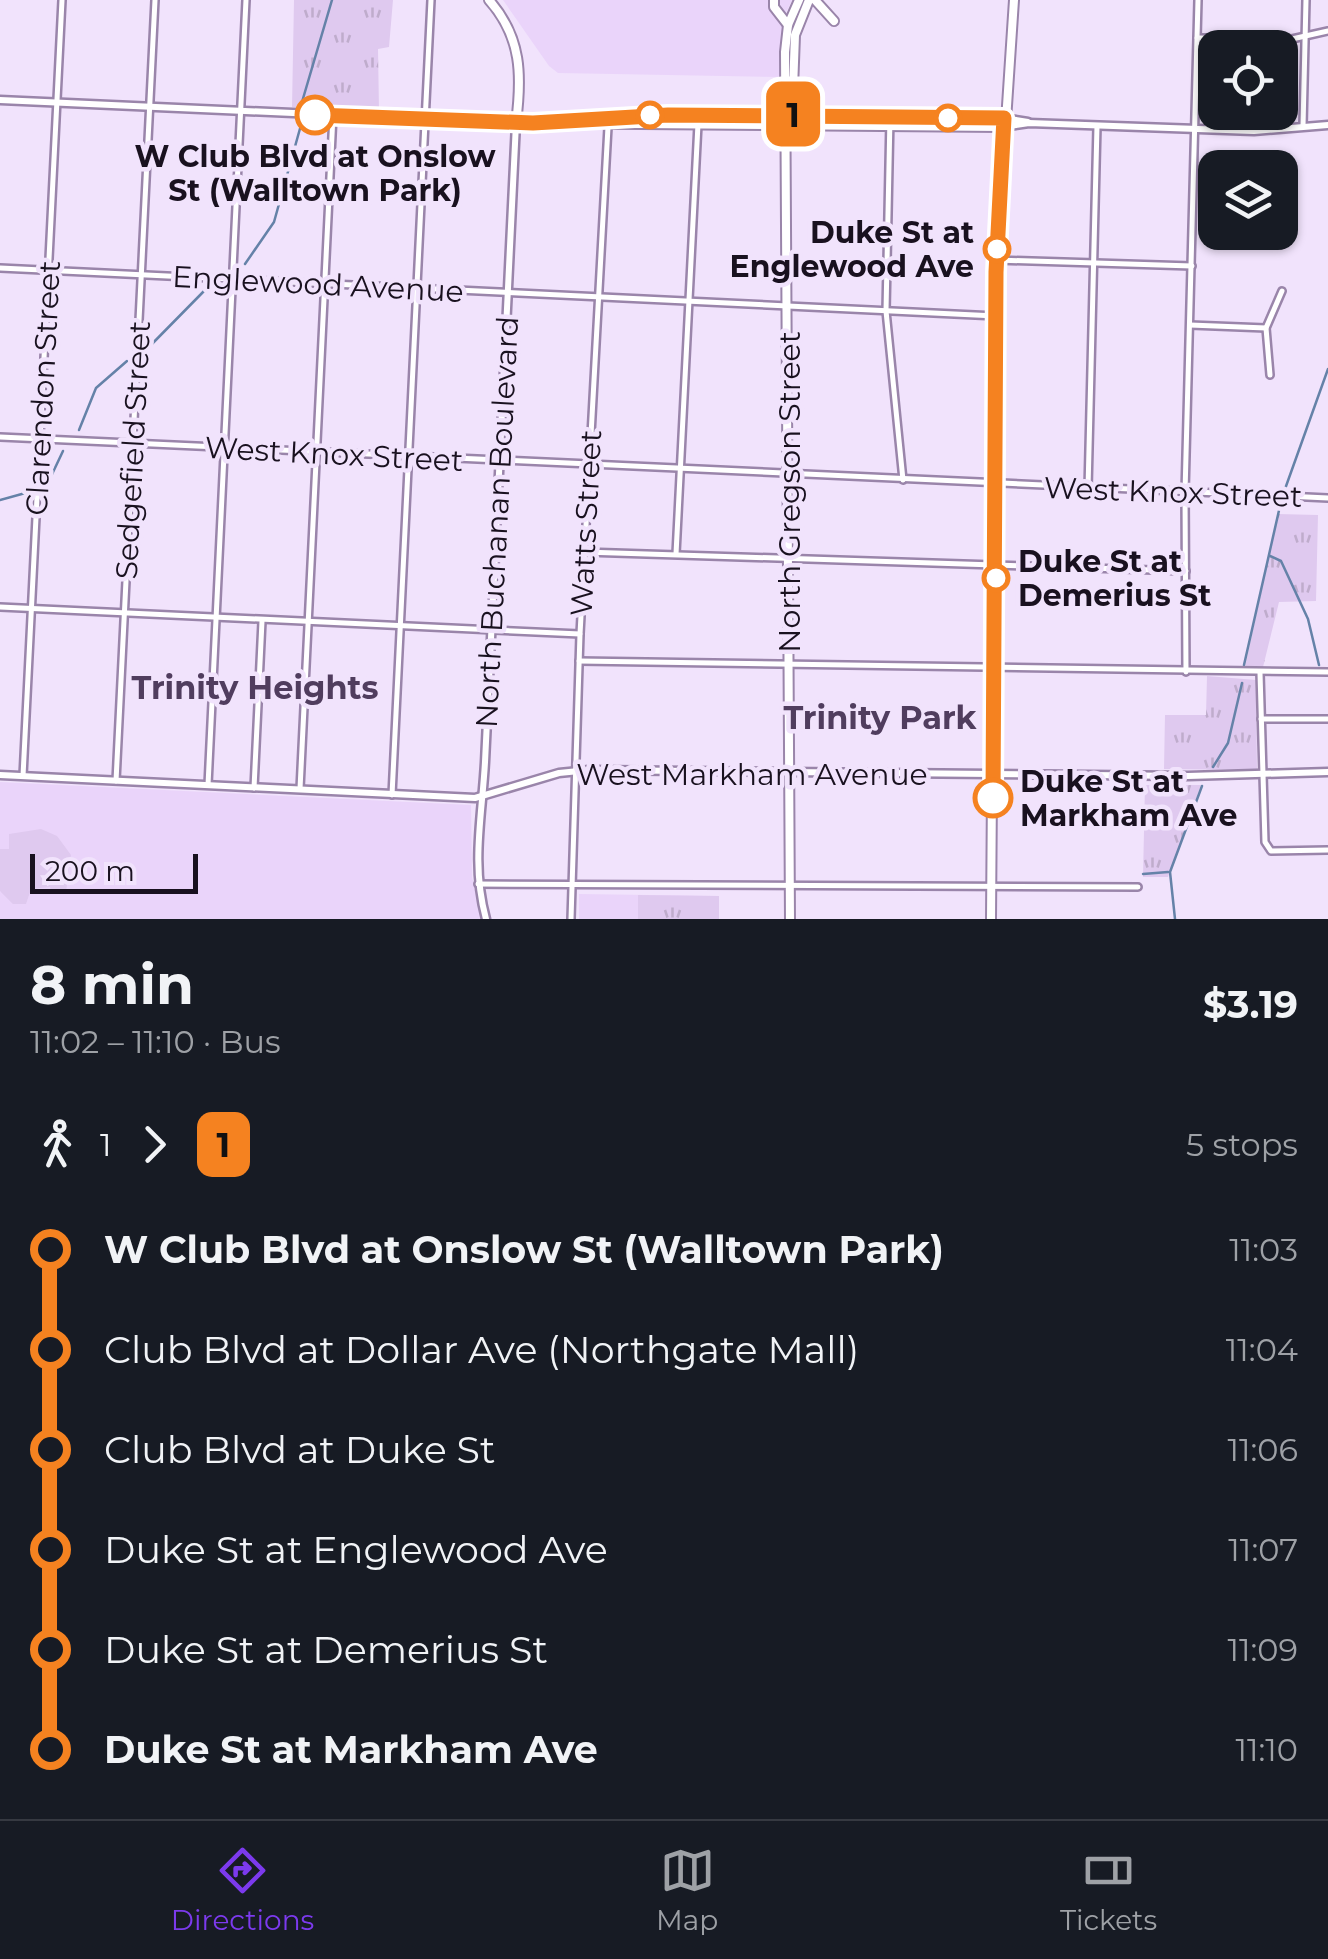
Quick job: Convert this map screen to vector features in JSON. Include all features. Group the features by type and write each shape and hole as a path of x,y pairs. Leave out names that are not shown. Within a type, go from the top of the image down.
{"main road":[{"path":"489,0 509,25 518,51 516,123 591,122 608,127 789,118"},
{"path":"774,0 774,7 788,25"},
{"name":"North Gregson Street","path":"790,919 788,25 799,0"},
{"path":"812,0 834,21"},
{"name":"North Gregson Street","path":"789,118 795,35 812,0"},
{"path":"991,919 996,260 1014,0"},
{"path":"591,122 595,118 630,116 1003,122"},
{"path":"608,127 630,116"}],"street":[{"name":"Clarendon Street","path":"23,776 62,0"},
{"name":"Sedgefield Street","path":"116,781 155,0"},
{"path":"208,786 246,0"},
{"path":"392,795 431,0"},
{"path":"1186,672 1186,493 1198,0"},
{"path":"1303,130 1306,0"},
{"path":"1197,38 1305,36 1328,31"},
{"path":"0,100 516,123"},
{"path":"300,790 333,115"},
{"path":"890,121 886,311 903,480"},
{"path":"1003,122 1303,130 1328,125"},
{"name":"North Buchanan Boulevard","path":"486,919 478,884 480,797 492,630 516,123"},
{"path":"676,554 698,124"},
{"path":"1088,489 1097,126"},
{"name":"Watts Street","path":"571,919 580,634 608,127"},
{"path":"996,260 1192,266"},
{"name":"Englewood Avenue","path":"0,268 996,316"},
{"path":"1270,375 1266,328 1282,290"},
{"path":"1190,324 1266,328"},
{"name":"West Knox Street","path":"0,437 996,486 1328,498"},
{"path":"584,552 1186,570"},
{"path":"0,608 580,634"},
{"path":"254,788 262,620"},
{"path":"580,661 1328,672"},
{"path":"1260,672 1267,846 1271,851 1328,850"},
{"path":"1262,719 1328,719"},
{"name":"West Markham Avenue","path":"0,775 480,797 575,771 1263,776 1328,772"},
{"path":"478,884 1138,887"}],"shaded area":[{"path":"503,0 792,0 785,15 782,77 558,73"},
{"path":"0,782 471,805 472,877 483,919 0,919"},
{"path":"579,894 719,896 719,919 579,919"}],"green space":[{"path":"294,0 393,0 389,47 378,49 379,111 292,107"},
{"path":"1278,514 1318,515 1316,601 1279,602 1263,667 1245,667"},
{"path":"1207,676 1256,680 1257,770 1164,769 1165,715 1206,715"},
{"path":"1145,785 1201,785 1168,877 1143,877"},
{"path":"41,829 57,836 71,855 66,892 51,892 50,887 31,889 26,904 13,904 0,891 0,849 9,849 9,834"},
{"path":"638,895 719,896 719,919 638,919"}],"waterway":[{"path":"302,102 332,0"},
{"path":"245,264 274,222 301,125"},
{"path":"147,349 207,288"},
{"path":"79,430 96,388 127,361"},
{"path":"1285,489 1328,369"},
{"path":"46,487 63,451"},
{"path":"0,500 29,492"},
{"path":"1244,665 1280,506"},
{"path":"1270,556 1281,561 1308,619 1319,665"},
{"path":"1213,767 1228,743 1242,683"},
{"path":"1175,919 1170,872 1202,786"},
{"path":"1143,874 1168,872"}],"bus line":[{"name":"1","path":"315,115 533,123 668,115 1004,118 996,272 993,798"}],"place":[{"name":"W Club Blvd at Onslow St (Walltown Park)","path":"315,115"},
{"name":"Duke St at Englewood Ave","path":"997,249"},
{"name":"Duke St at Demerius St","path":"996,578"},
{"name":"Duke St at Markham Ave","path":"993,798"}],"district":[{"name":"Trinity Heights","path":"255,687"},
{"name":"Trinity Park","path":"880,717"}]}
